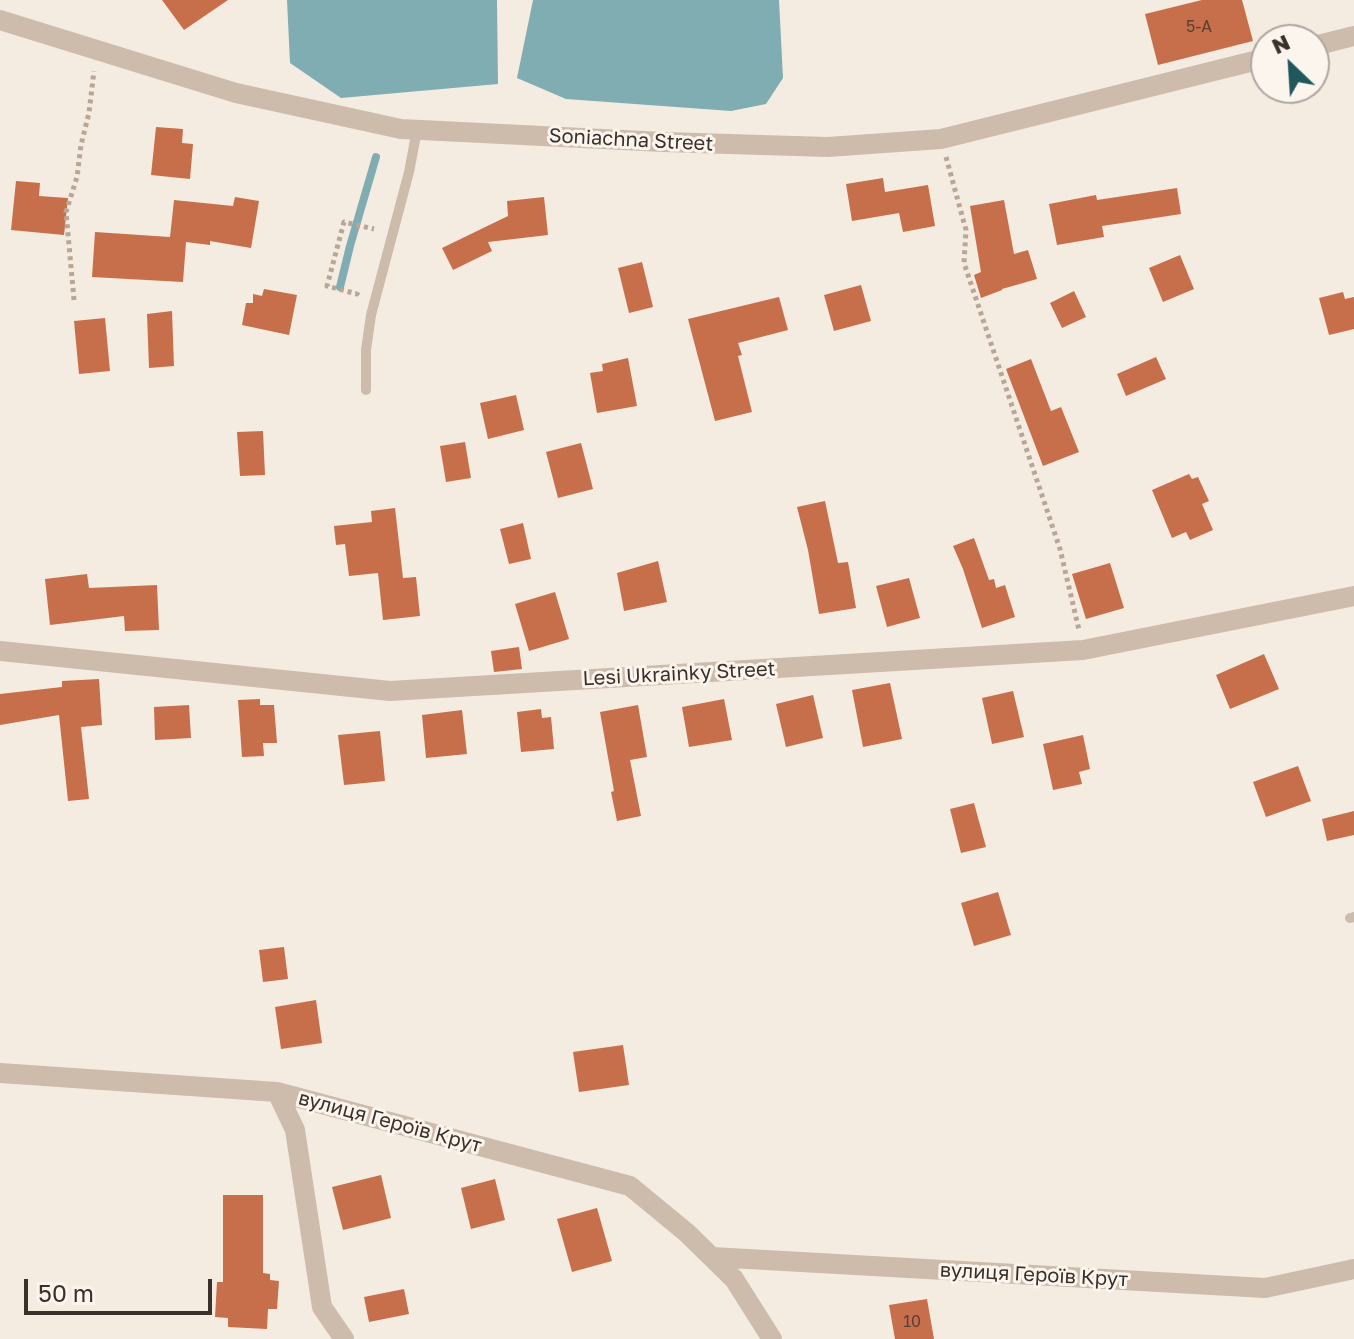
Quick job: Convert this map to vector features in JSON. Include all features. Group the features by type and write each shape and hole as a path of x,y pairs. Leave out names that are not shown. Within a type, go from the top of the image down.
{"street":[{"name":"Soniachna Street","path":"0,20 236,93 401,129 647,141 828,147 941,139 1250,62"},
{"path":"1330,42 1354,36"},
{"name":"Lesi Ukrainky Street","path":"0,651 390,691 1083,650 1354,596"},
{"name":"вулиця Героїв Крут","path":"0,1073 277,1092 630,1186 687,1233 734,1279 772,1339"},
{"name":"вулиця Героїв Крут","path":"277,1092 295,1130 322,1307 344,1339"},
{"name":"вулиця Героїв Крут","path":"712,1257 1265,1288 1354,1269"}],"lane":[{"path":"366,390 366,350 371,315 417,130"}],"path":[{"path":"74,300 66,212 77,177 97,50"},
{"path":"941,139 966,230 964,263 1060,549 1083,650"},
{"path":"360,282 357,294 327,286 344,222 374,229 378,215"}],"water":[{"path":"287,0 497,0 498,84 341,98 290,63"},
{"path":"533,0 779,0 783,78 766,104 731,111 566,99 517,78"}],"building":[{"path":"162,0 228,0 184,30"},
{"path":"1202,0 1242,0 1250,42 1158,65 1145,14"},
{"path":"156,127 183,129 182,143 193,144 190,179 151,175"},
{"path":"883,178 885,192 928,185 935,226 903,232 899,213 852,221 846,184"},
{"path":"16,181 40,183 39,196 68,198 64,235 11,230"},
{"path":"1177,188 1181,214 1102,226 1104,237 1057,245 1049,204 1096,195 1097,200"},
{"path":"235,197 259,201 251,248 210,241 210,245 186,242 183,282 92,277 95,232 170,237 174,200 233,206"},
{"path":"544,197 548,235 488,242 492,251 453,270 442,248 508,216 507,201"},
{"path":"1004,200 1014,254 1028,250 1037,279 981,298 974,275 981,272 970,206"},
{"path":"1180,255 1194,289 1163,302 1149,268"},
{"path":"642,262 653,307 629,313 618,268"},
{"path":"861,285 871,321 834,331 824,295"},
{"path":"264,289 297,295 289,335 242,325 246,303 253,303 253,294 262,296"},
{"path":"1074,291 1086,317 1062,328 1050,303"},
{"path":"1343,292 1345,299 1354,297 1354,329 1329,335 1319,298"},
{"path":"779,297 788,330 738,343 742,355 738,356 752,412 715,421 688,319"},
{"path":"172,311 174,366 149,368 147,314"},
{"path":"105,318 110,371 79,374 74,321"},
{"path":"1156,357 1166,379 1126,396 1117,374"},
{"path":"628,358 637,406 597,413 590,373 603,371 602,364"},
{"path":"1031,359 1051,411 1061,407 1079,452 1043,466 1006,369"},
{"path":"516,395 524,430 488,439 480,403"},
{"path":"263,431 265,475 240,476 237,432"},
{"path":"465,442 471,478 446,482 440,446"},
{"path":"581,443 593,489 558,498 546,452"},
{"path":"1189,474 1192,479 1198,477 1209,501 1202,504 1213,530 1190,540 1186,532 1172,538 1152,490"},
{"path":"825,501 838,563 848,562 856,608 819,614 797,507"},
{"path":"395,508 403,578 416,577 420,616 383,620 378,573 349,576 345,544 336,545 334,526 372,522 371,511"},
{"path":"523,523 531,559 509,564 500,529"},
{"path":"974,538 989,580 994,579 996,588 1005,585 1015,617 982,628 953,546"},
{"path":"658,561 667,602 624,611 617,573"},
{"path":"1110,563 1124,608 1086,619 1072,574"},
{"path":"87,574 89,588 157,585 159,630 125,631 124,616 50,625 45,579"},
{"path":"909,578 920,618 887,627 876,586"},
{"path":"555,592 569,639 529,651 515,604"},
{"path":"519,647 522,669 494,672 491,651"},
{"path":"1264,654 1279,689 1230,709 1216,675"},
{"path":"99,679 102,725 81,727 89,799 68,801 59,715 0,725 0,694 62,687 62,681"},
{"path":"890,683 902,739 863,747 852,690"},
{"path":"1013,691 1024,737 992,744 982,698"},
{"path":"813,695 823,738 786,747 776,704"},
{"path":"260,699 260,705 274,705 277,743 263,743 264,756 242,757 238,700"},
{"path":"724,699 732,740 689,747 682,707"},
{"path":"189,705 191,738 155,740 154,707"},
{"path":"638,705 647,757 630,760 641,816 617,821 600,712"},
{"path":"541,709 542,718 551,717 554,749 521,752 517,712"},
{"path":"462,710 467,754 426,758 422,715"},
{"path":"380,731 385,781 344,785 338,735"},
{"path":"1083,735 1090,769 1079,772 1082,784 1053,790 1043,744"},
{"path":"1298,766 1311,801 1266,817 1253,782"},
{"path":"974,803 986,847 961,853 950,809"},
{"path":"1354,811 1354,835 1327,841 1322,819"},
{"path":"998,892 1011,935 974,946 961,903"},
{"path":"284,947 288,979 263,982 259,950"},
{"path":"316,1000 322,1043 281,1049 275,1007"},
{"path":"623,1045 629,1085 579,1092 573,1052"},
{"path":"381,1175 391,1218 343,1230 332,1187"},
{"path":"495,1179 505,1220 471,1229 461,1188"},
{"path":"223,1195 263,1195 263,1273 270,1274 270,1280 279,1281 277,1309 268,1309 267,1329 228,1327 228,1318 215,1317 217,1282 223,1282"},
{"path":"597,1208 612,1261 572,1272 557,1219"},
{"path":"404,1289 409,1314 369,1322 364,1297"},
{"path":"927,1299 934,1339 895,1339 889,1305"}],"waterway":[{"path":"340,287 376,157"}]}
